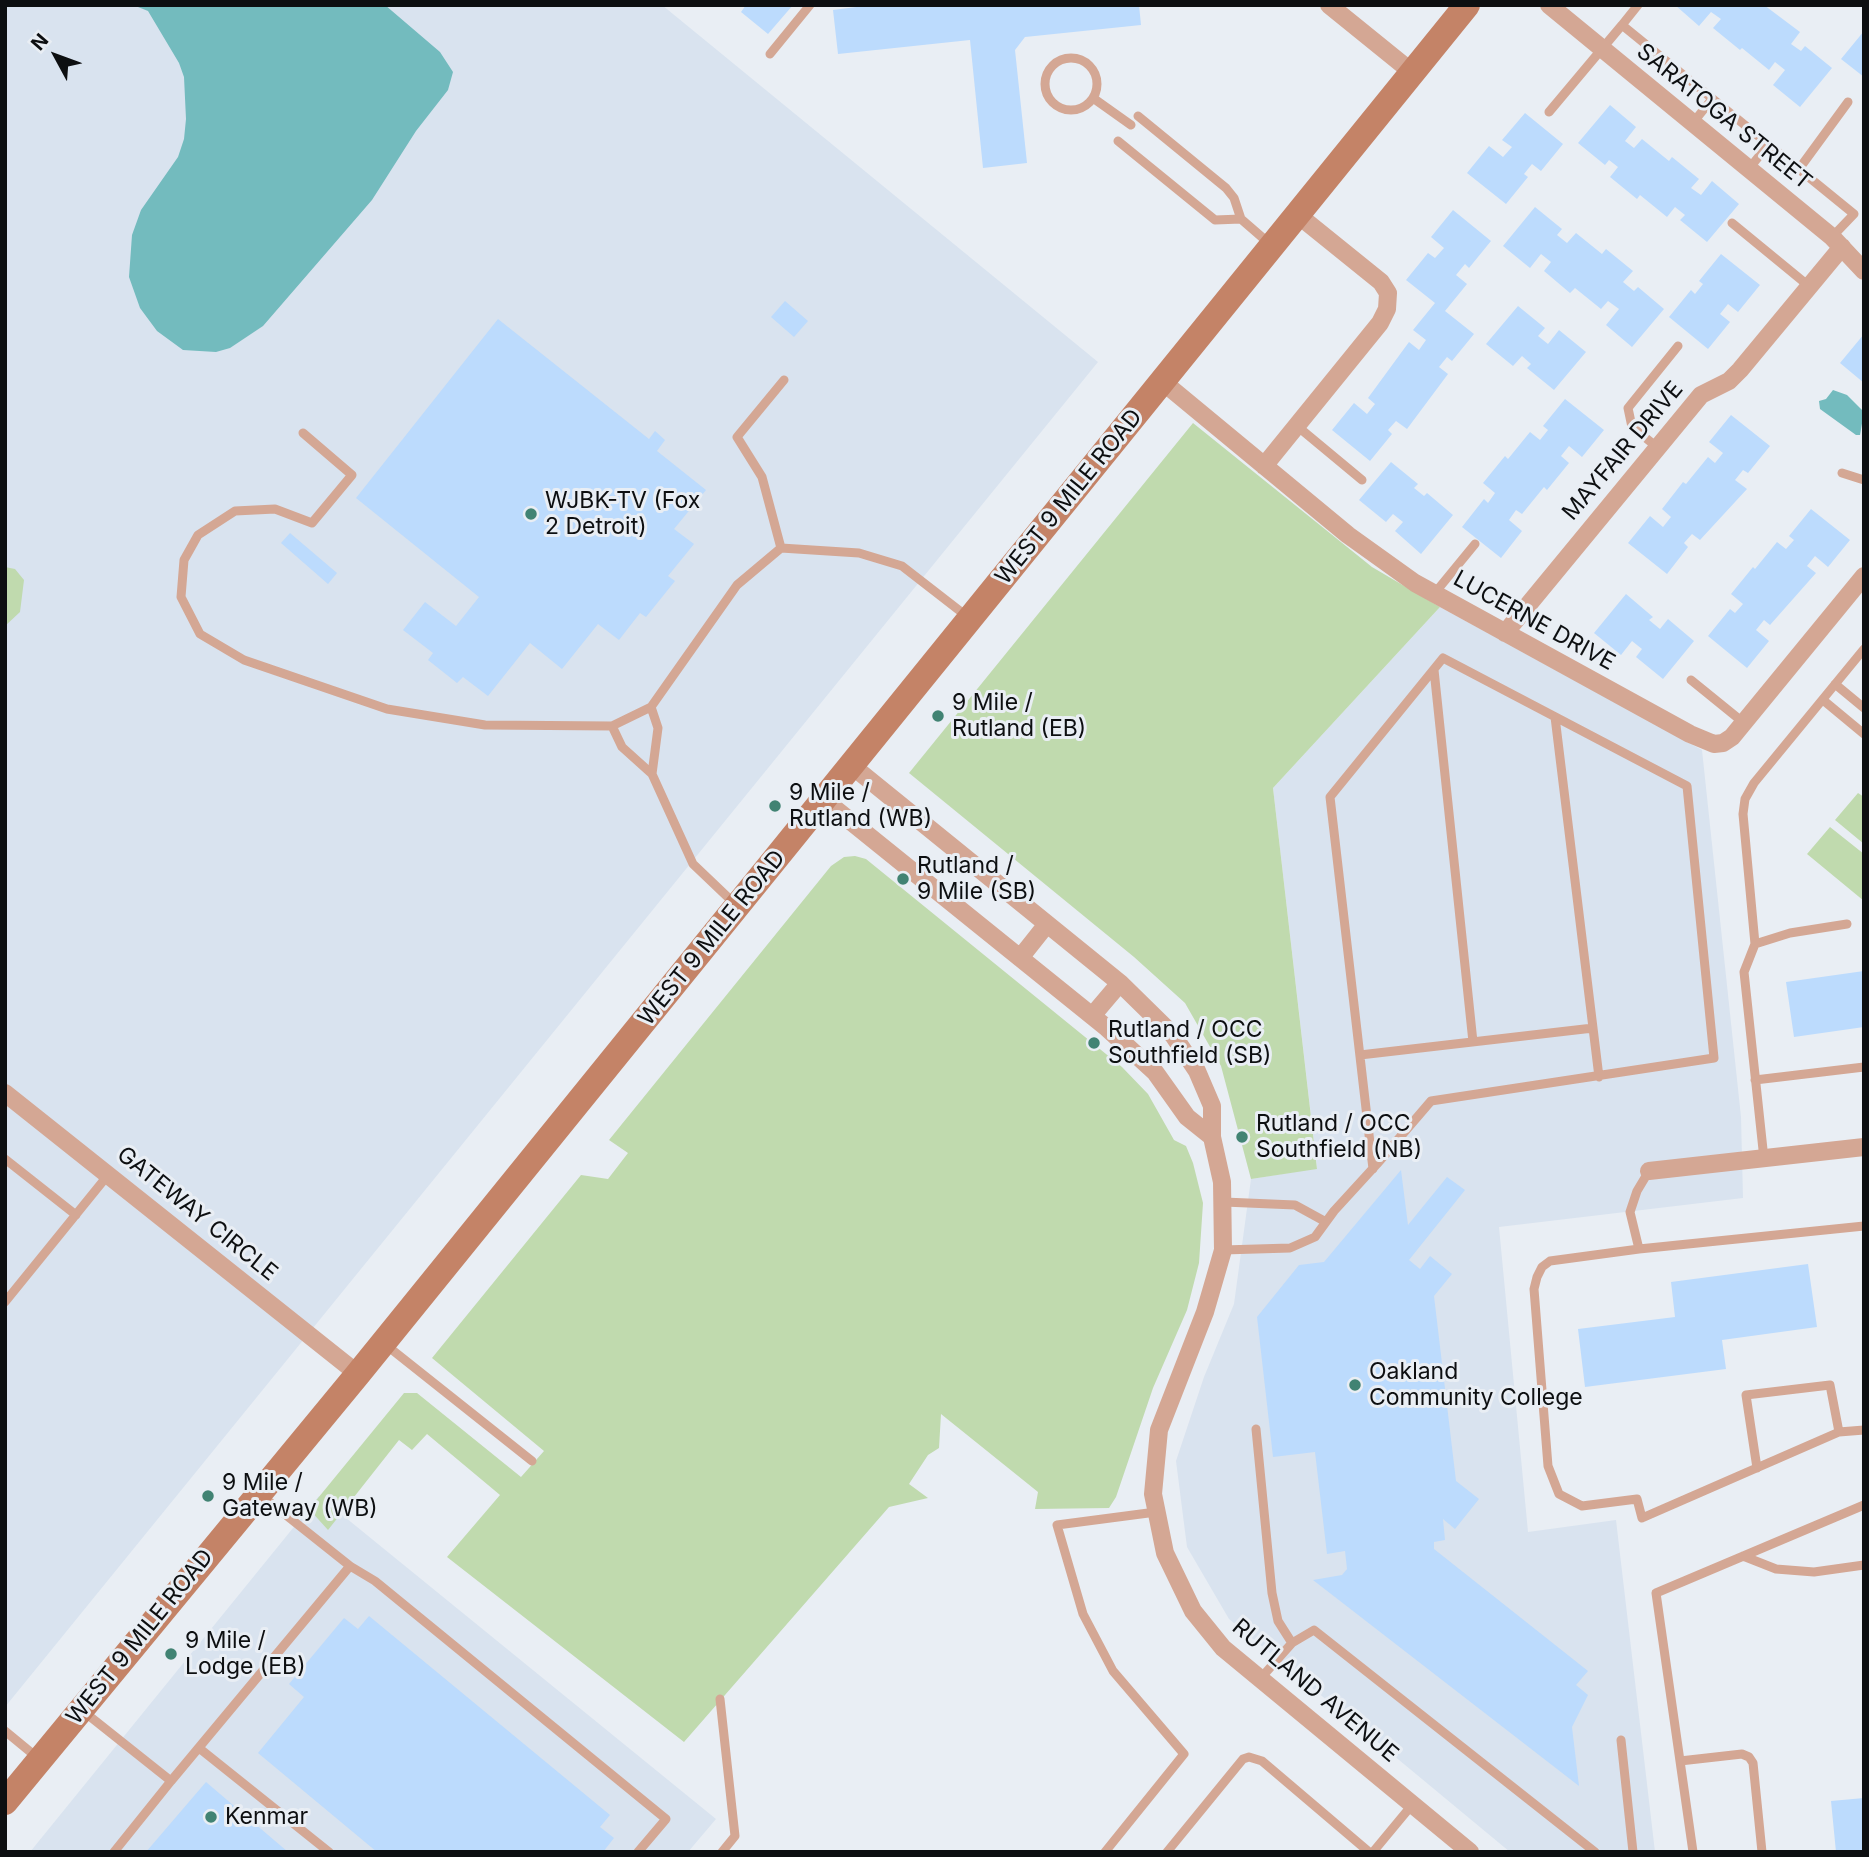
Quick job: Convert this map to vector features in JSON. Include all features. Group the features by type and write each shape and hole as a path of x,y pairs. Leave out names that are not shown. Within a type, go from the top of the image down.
{"main road":[{"name":"WEST 9 MILE ROAD","path":"5,1802 358,1374 1467,5"}],"street":[{"path":"1329,5 1413,73"},
{"name":"SARATOGA STREET","path":"1549,5 1837,242 1864,271"},
{"path":"1264,466 1380,323 1387,309 1388,293 1381,282 1298,215"},
{"name":"MAYFAIR DRIVE","path":"1505,633 1701,395 1729,381 1740,370 1810,286 1837,242"},
{"name":"LUCERNE DRIVE","path":"1163,382 1371,553 1434,594 1703,741 1723,743 1744,723 1864,576"},
{"name":"RUTLAND AVENUE","path":"851,765 1120,983 1173,1035 1197,1071 1212,1106 1212,1137 1224,1202 1223,1250 1205,1312 1159,1430 1154,1474 1156,1512 1171,1571 1193,1611 1223,1648 1469,1852"},
{"path":"823,799 1092,1016 1155,1072 1187,1117 1212,1137"},
{"path":"1020,958 1047,924"},
{"path":"1092,1016 1120,983"},
{"name":"GATEWAY CIRCLE","path":"5,1093 358,1374"},
{"path":"1649,1171 1864,1147"}],"lane":[{"path":"770,54 810,5"},
{"path":"1549,112 1638,5"},
{"path":"1622,25 1854,214 1837,242"},
{"path":"1063,60 1081,60 1094,72 1097,90 1093,98 1081,108 1073,110 1057,106 1051,101 1045,86 1049,71 1063,60"},
{"path":"1093,98 1131,125"},
{"path":"1692,124 1712,99"},
{"path":"1799,169 1848,102"},
{"path":"1138,116 1226,188 1234,198 1241,219 1272,246"},
{"path":"1118,141 1215,220 1241,219"},
{"path":"1748,170 1768,145"},
{"path":"1731,223 1810,286"},
{"path":"1657,447 1632,427 1628,408 1678,346"},
{"path":"781,548 762,477 737,437 784,380"},
{"path":"1297,426 1362,480"},
{"path":"303,433 352,475 312,523 275,509 235,511 198,535 184,560 181,597 200,634 244,660 387,709 485,725 612,726 651,707 737,585 781,548 859,552 902,566 970,619"},
{"path":"1842,473 1864,480"},
{"path":"1434,594 1475,544"},
{"path":"1764,1158 1744,972 1755,944 1743,814 1745,799 1864,649"},
{"path":"1223,1250 1290,1248 1315,1237 1432,1101 1714,1058 1687,786 1443,658 1330,797 1373,1168"},
{"path":"1434,670 1473,1042"},
{"path":"1691,680 1744,723"},
{"path":"1835,684 1864,708"},
{"path":"1823,699 1864,734"},
{"path":"651,707 658,728 652,774"},
{"path":"1555,717 1599,1077"},
{"path":"612,726 622,747 652,774 693,864 737,906"},
{"path":"1755,944 1790,933 1847,924"},
{"path":"1360,1055 1593,1028"},
{"path":"1755,1080 1864,1067"},
{"path":"5,1159 76,1215"},
{"path":"1639,1249 1630,1212 1637,1191 1649,1171"},
{"path":"5,1302 108,1175"},
{"path":"1224,1202 1294,1205 1326,1222"},
{"path":"1864,1226 1550,1261 1542,1267 1537,1276 1535,1289 1548,1466 1559,1494 1582,1506 1637,1499 1642,1518 1839,1432 1864,1430"},
{"path":"383,1343 532,1461"},
{"path":"1757,1468 1746,1395 1830,1385 1839,1432"},
{"path":"1256,1429 1272,1593 1278,1621 1292,1643"},
{"path":"258,1493 350,1566 374,1581 666,1819 638,1852"},
{"path":"1693,1852 1656,1592 1864,1505"},
{"path":"1105,1852 1184,1754 1113,1671 1083,1615 1057,1525 1156,1512"},
{"path":"1743,1556 1776,1569 1814,1572 1864,1565"},
{"path":"114,1852 350,1566"},
{"path":"1260,1679 1292,1643 1314,1630 1595,1852"},
{"path":"720,1699 735,1836 722,1852"},
{"path":"81,1710 171,1781"},
{"path":"5,1731 40,1760"},
{"path":"1621,1740 1633,1852"},
{"path":"199,1748 329,1852"},
{"path":"1680,1761 1742,1754 1749,1757 1753,1763 1762,1852"},
{"path":"1167,1852 1243,1759 1249,1757 1262,1761 1371,1852 1412,1805"}],"shaded area":[{"path":"5,5 662,5 1098,362 5,1707"},
{"path":"1440,607 1702,750 1741,1117 1743,1198 1499,1227 1528,1532 1616,1520 1655,1852 1510,1852 1229,1619 1187,1547 1176,1461 1204,1377 1234,1304 1251,1179 1317,1168 1273,788"},
{"path":"319,1496 716,1819 688,1852 30,1852"}],"green space":[{"path":"1193,423 1372,567 1440,607 1273,788 1317,1169 1251,1179 1221,1066 1185,1003 1134,957 909,773"},
{"path":"5,567 15,569 24,580 20,612 5,626"},
{"path":"1858,793 1864,797 1864,844 1835,820"},
{"path":"1830,827 1864,854 1864,901 1807,854"},
{"path":"844,857 866,859 1122,1067 1148,1094 1174,1140 1186,1146 1193,1163 1203,1203 1199,1263 1187,1310 1153,1388 1116,1497 1109,1508 1035,1509 1038,1492 941,1414 939,1448 928,1455 909,1484 928,1498 889,1507 684,1742 447,1557 500,1495 427,1434 412,1450 399,1440 328,1530 309,1509 404,1393 417,1393 521,1477 544,1451 432,1358 581,1175 608,1179 628,1153 609,1140 831,866"}],"water":[{"path":"133,5 385,5 440,52 453,72 448,90 416,131 372,200 263,326 230,348 216,352 183,350 157,331 140,308 129,277 132,235 141,210 178,157 184,139 186,119 184,77 179,63 148,11"},
{"path":"1833,390 1847,395 1864,412 1860,435 1856,435 1820,409 1819,401 1826,399"}],"building":[{"path":"746,5 793,5 768,34 741,12"},
{"path":"872,5 1139,5 1141,25 1025,37 1015,50 1027,163 983,168 970,40 838,54 833,10"},
{"path":"1675,5 1764,5 1800,32 1791,44 1801,51 1805,46 1832,68 1800,107 1773,85 1785,70 1775,62 1769,70 1742,48 1740,50 1713,28 1721,19 1711,12 1699,26"},
{"path":"1864,31 1864,77 1841,59"},
{"path":"1610,105 1636,127 1625,141 1634,148 1642,139 1669,161 1672,157 1699,179 1691,188 1701,195 1712,181 1739,204 1707,242 1680,220 1685,215 1675,207 1667,217 1640,195 1637,199 1610,177 1618,167 1609,160 1605,165 1578,143"},
{"path":"1525,113 1563,144 1541,171 1532,164 1524,174 1528,177 1506,204 1467,173 1489,146 1503,157 1512,147 1502,140"},
{"path":"1535,207 1562,229 1557,235 1567,243 1576,233 1602,254 1606,249 1633,271 1623,282 1634,291 1638,287 1664,309 1632,347 1606,325 1619,309 1608,301 1601,309 1575,288 1570,293 1544,271 1551,262 1541,254 1530,268 1503,246"},
{"path":"1453,210 1491,241 1469,268 1465,264 1456,275 1467,284 1445,311 1474,334 1452,361 1447,357 1439,367 1448,374 1407,429 1396,421 1388,430 1392,434 1370,461 1332,430 1354,403 1367,414 1375,404 1368,398 1409,342 1419,350 1426,340 1413,330 1435,303 1406,280 1428,253 1435,258 1444,248 1431,237"},
{"path":"1721,254 1760,285 1738,312 1728,304 1720,314 1730,322 1708,349 1669,317 1691,290 1695,294 1703,284 1699,281"},
{"path":"785,301 808,321 794,337 771,317"},
{"path":"1518,306 1545,328 1538,336 1548,344 1559,330 1586,352 1554,390 1527,368 1531,364 1522,356 1513,366 1486,344"},
{"name":"WJBK-TV (Fox 2 Detroit)","path":"498,319 649,439 655,431 665,440 657,451 706,490 674,529 694,544 668,576 675,581 646,617 640,613 619,640 598,624 562,669 530,643 488,696 463,677 457,683 428,660 433,653 403,630 425,602 456,626 479,597 356,498"},
{"path":"1864,334 1864,383 1840,363"},
{"path":"1565,399 1604,430 1582,457 1569,446 1561,456 1569,463 1547,490 1544,487 1522,514 1516,510 1509,520 1522,531 1501,558 1462,527 1484,499 1488,503 1495,493 1483,483 1505,456 1508,459 1530,432 1540,440 1548,430 1543,426"},
{"path":"1731,415 1770,446 1748,473 1743,470 1735,480 1747,489 1700,540 1692,534 1684,543 1688,547 1667,574 1628,543 1650,516 1663,527 1671,517 1662,509 1683,482 1686,484 1708,457 1715,463 1723,453 1709,442"},
{"path":"1391,462 1418,484 1414,488 1424,496 1427,493 1453,515 1421,554 1395,531 1403,522 1393,514 1386,522 1359,500"},
{"path":"1811,509 1850,540 1828,567 1815,556 1807,566 1816,573 1770,625 1764,620 1756,630 1769,641 1747,668 1708,636 1730,609 1735,613 1743,604 1731,594 1777,542 1786,549 1794,540 1789,536"},
{"path":"290,533 337,573 328,584 281,543"},
{"path":"1626,594 1653,617 1649,620 1660,629 1668,619 1694,641 1663,679 1636,657 1642,649 1632,641 1621,655 1594,633"},
{"path":"1864,971 1864,1027 1794,1037 1786,982"},
{"name":"Oakland Community College","path":"1401,1170 1408,1225 1447,1177 1465,1190 1409,1260 1420,1269 1430,1256 1452,1274 1434,1296 1456,1481 1479,1499 1455,1529 1443,1519 1445,1540 1434,1542 1434,1549 1588,1671 1576,1685 1588,1695 1572,1727 1579,1786 1313,1580 1342,1575 1347,1569 1345,1551 1327,1554 1315,1452 1273,1457 1257,1317 1299,1265 1324,1262"},
{"path":"1808,1264 1817,1327 1722,1340 1726,1369 1585,1387 1578,1329 1675,1317 1671,1282"},
{"path":"369,1616 610,1815 600,1827 614,1838 603,1852 377,1852 258,1753 304,1697 289,1684 344,1618 358,1629"},
{"name":"Kenmar","path":"206,1782 288,1852 146,1852"},
{"path":"1864,1798 1864,1852 1836,1852 1831,1801"}],"place":[{"name":"WJBK-TV (Fox 2 Detroit)","path":"531,514"},
{"name":"9 Mile / Rutland (EB)","path":"938,716"},
{"name":"9 Mile / Rutland (WB)","path":"775,806"},
{"name":"Rutland / 9 Mile (SB)","path":"903,879"},
{"name":"Rutland / OCC Southfield (SB)","path":"1094,1043"},
{"name":"Rutland / OCC Southfield (NB)","path":"1242,1137"},
{"name":"Oakland Community College","path":"1355,1385"},
{"name":"9 Mile / Gateway (WB)","path":"208,1496"},
{"name":"9 Mile / Lodge (EB)","path":"171,1654"},
{"name":"Kenmar","path":"211,1817"}]}
